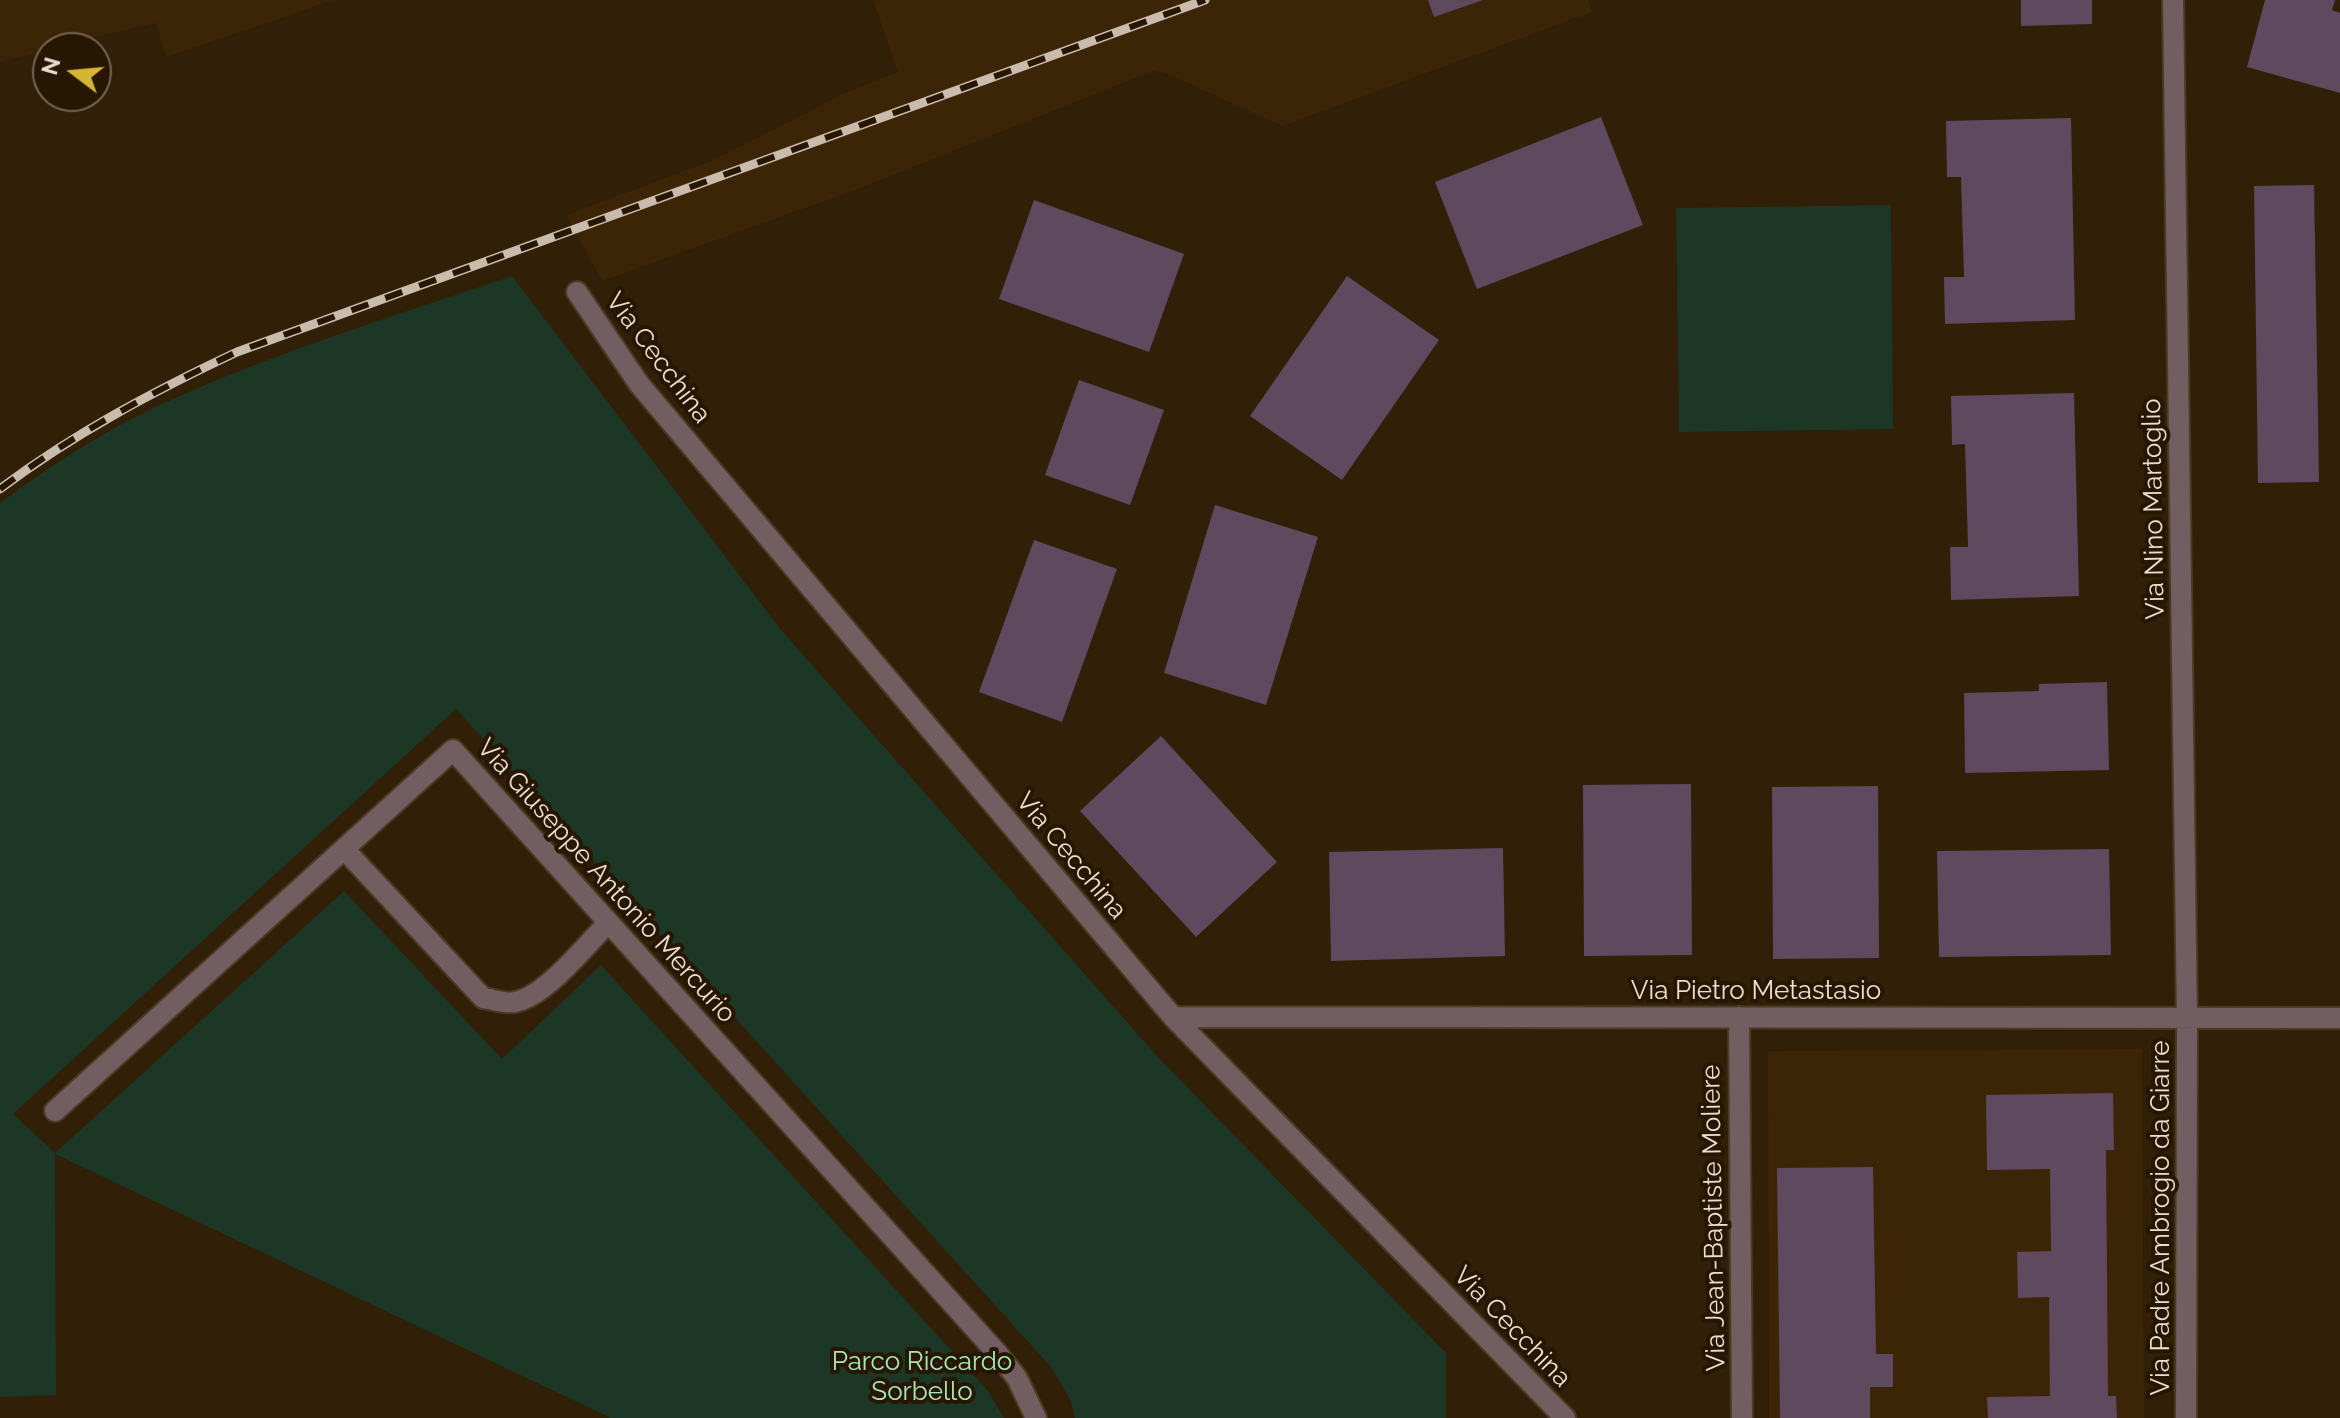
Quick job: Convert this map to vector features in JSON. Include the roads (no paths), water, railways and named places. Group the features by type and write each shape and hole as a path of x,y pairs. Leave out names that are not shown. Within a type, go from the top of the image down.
{"street":[{"name":"Via Nino Martoglio","path":"2173,0 2187,1018"},
{"name":"Via Cecchina","path":"577,292 639,384 1173,1017 1565,1418"},
{"name":"Via Giuseppe Antonio Mercurio","path":"55,1111 453,750 998,1354 1017,1378 1036,1418"},
{"path":"344,849 483,998 514,1002 532,995 555,977 607,924"},
{"name":"Via Pietro Metastasio","path":"1173,1017 2340,1018"},
{"name":"Via Jean-Baptiste Moliere","path":"1739,1017 1742,1418"},
{"name":"Via Padre Ambrogio da Giarre","path":"2186,1418 2187,1018"}],"railway":[{"path":"0,489 115,414 237,352 1205,0"}],"park label":[{"name":"Parco Riccardo Sorbello","path":"922,1377"}]}
